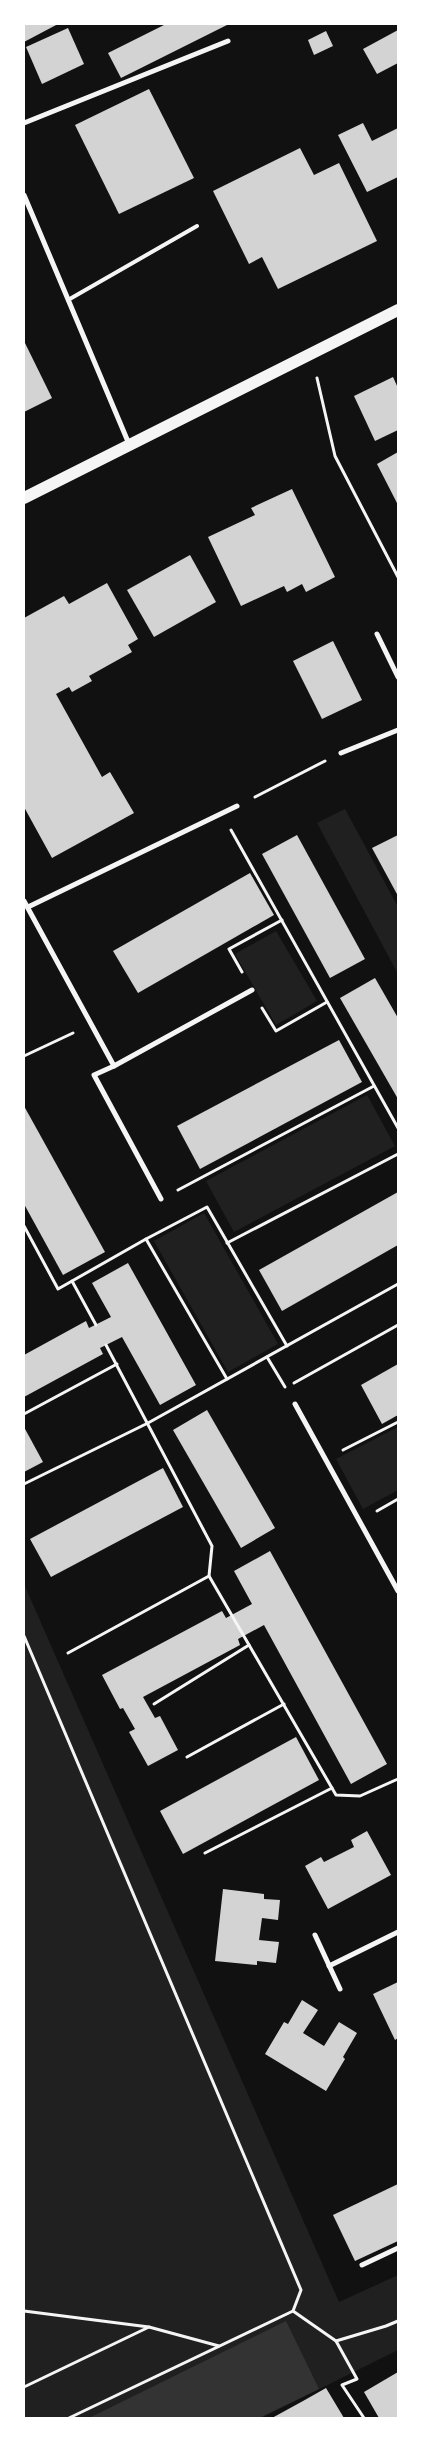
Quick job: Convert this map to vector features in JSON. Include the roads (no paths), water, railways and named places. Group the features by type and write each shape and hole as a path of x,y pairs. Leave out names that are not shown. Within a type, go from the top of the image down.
{"main road":[{"path":"24,498 398,310"}],"street":[{"path":"24,123 228,41"},
{"path":"24,195 129,444"},
{"path":"377,634 398,677"},
{"path":"341,753 398,730"},
{"path":"28,907 237,806"},
{"path":"24,900 114,1066"},
{"path":"161,1199 94,1075 114,1066 252,990"},
{"path":"294,1404 398,1591"},
{"path":"330,1966 398,1932"},
{"path":"315,1935 340,1989"},
{"path":"362,2265 398,2248"}],"lane":[{"path":"68,300 197,226"}]}
